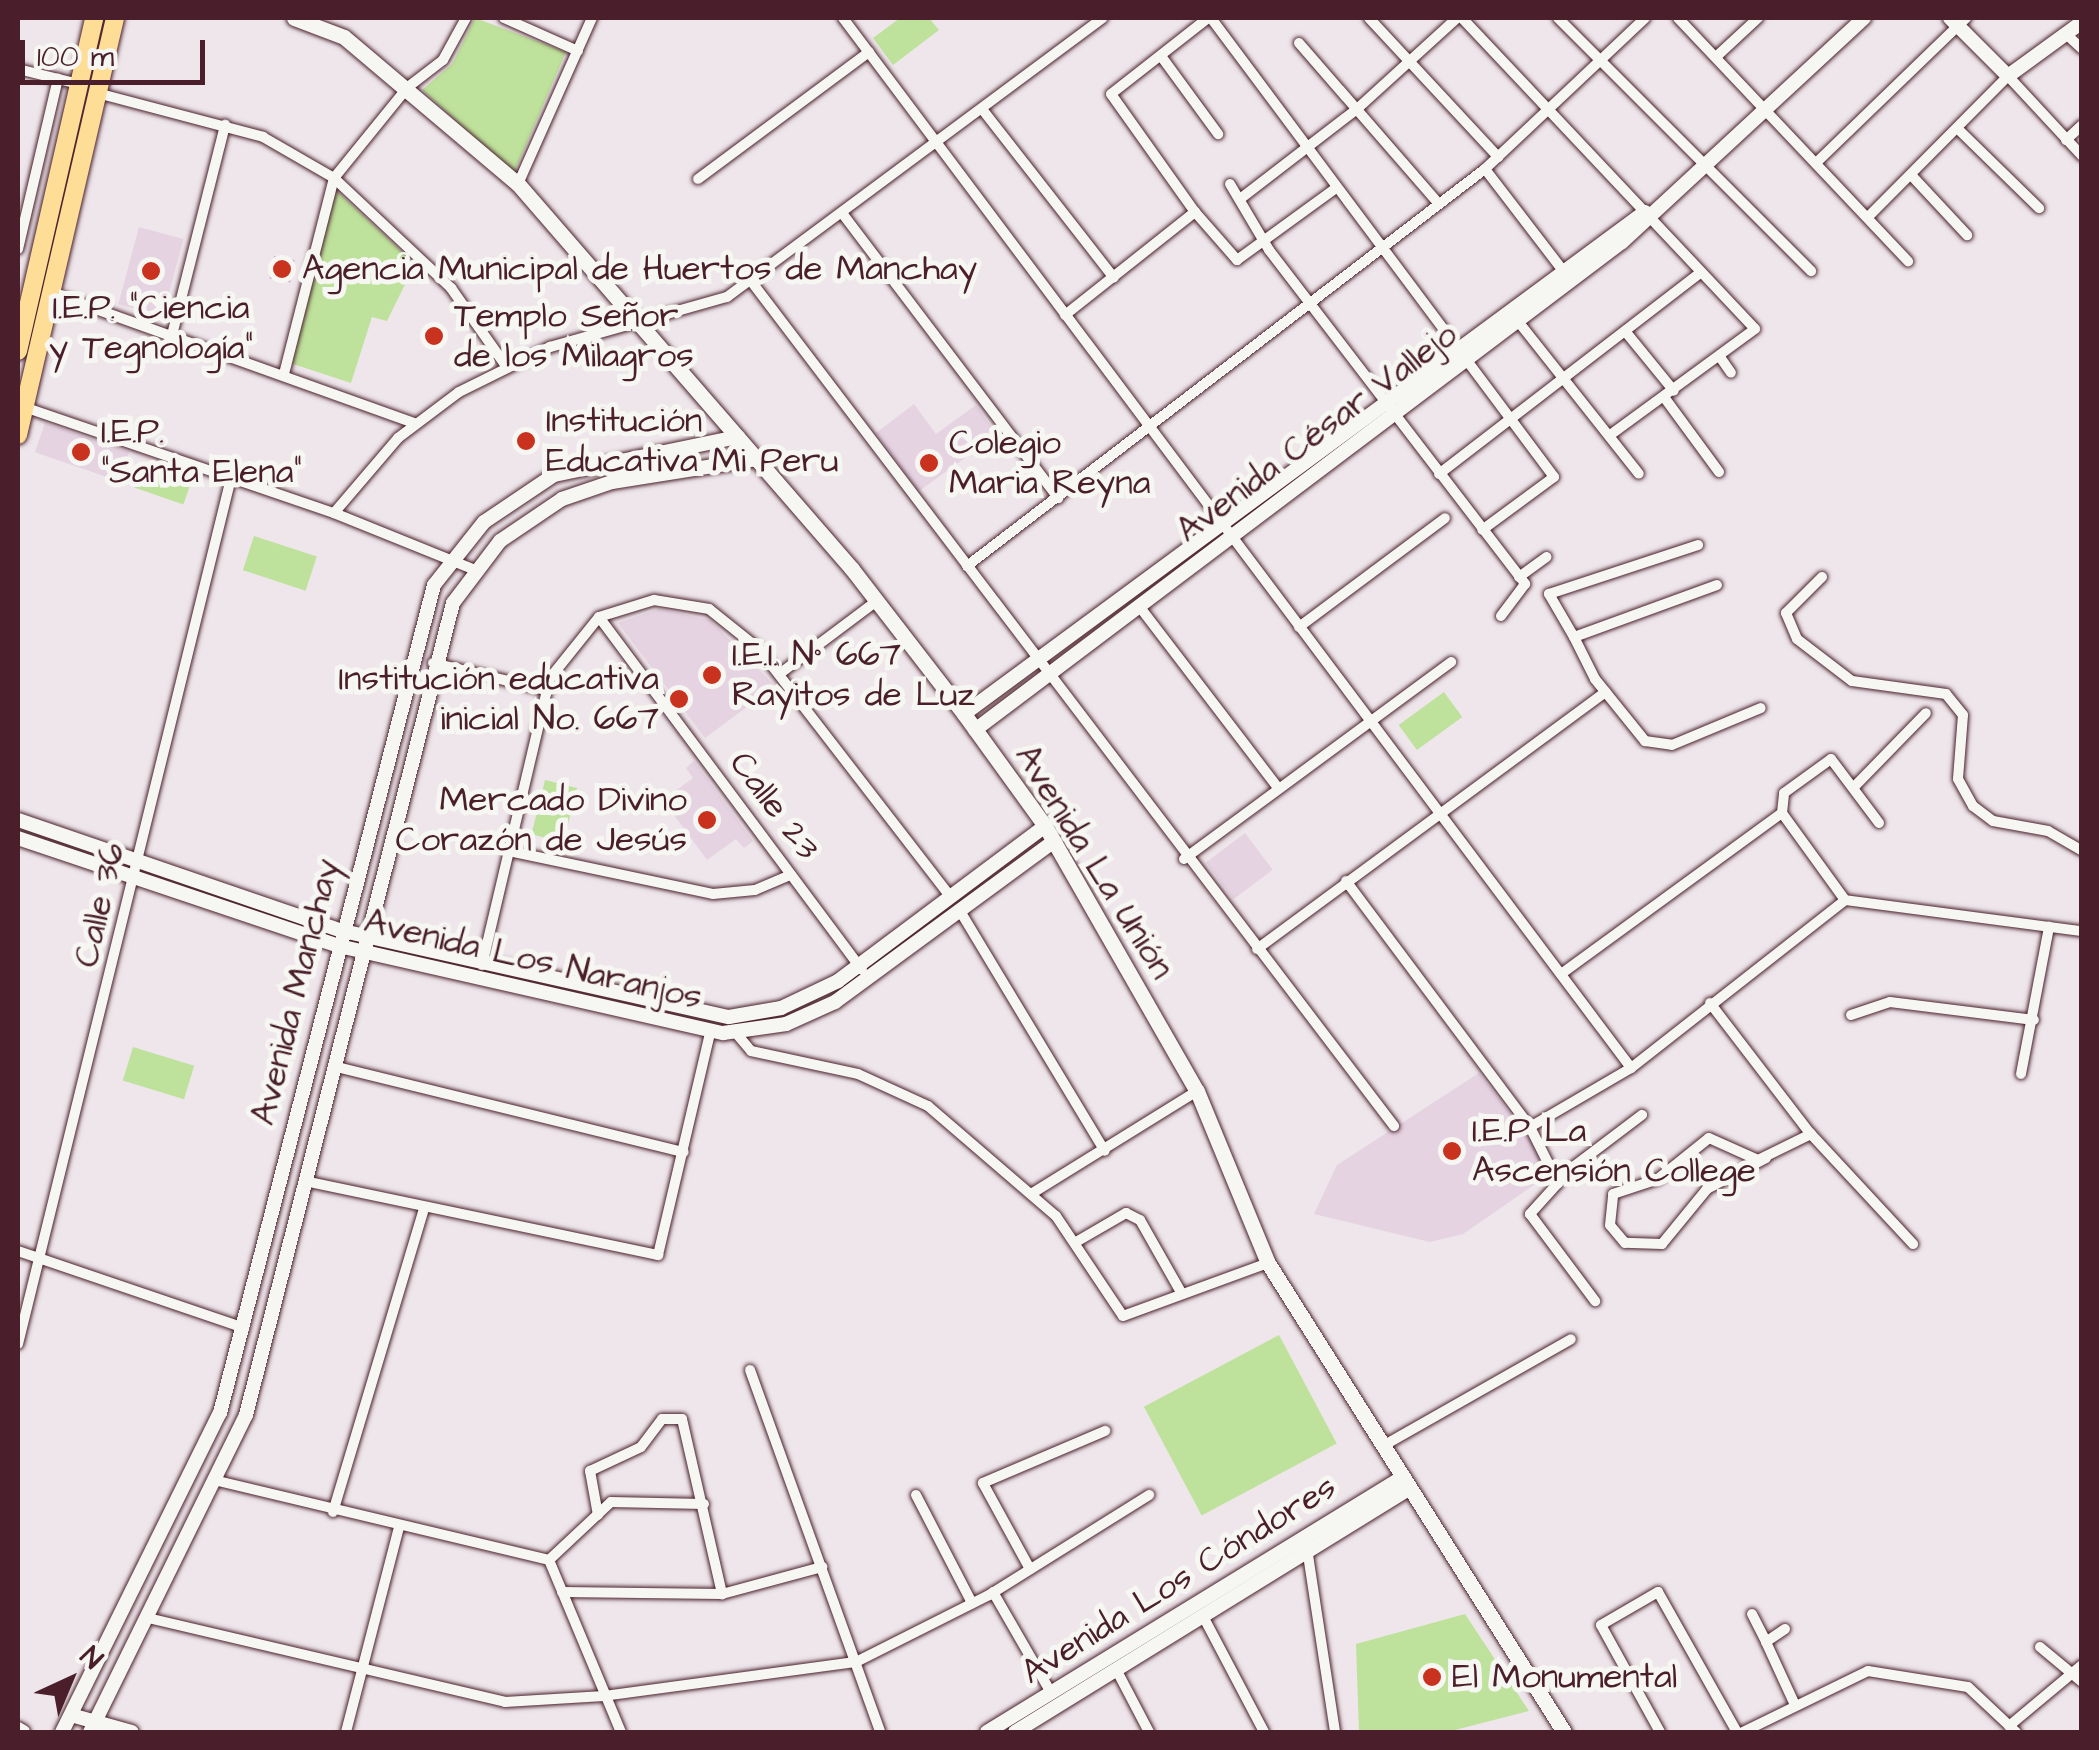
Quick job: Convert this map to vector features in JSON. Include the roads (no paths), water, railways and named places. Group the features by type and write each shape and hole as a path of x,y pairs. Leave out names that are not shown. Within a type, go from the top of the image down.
{"main road":[{"path":"18,351 94,18"},
{"path":"18,435 115,18"},
{"name":"Avenida La Unión","path":"294,18 344,37 408,87 518,184 878,600 964,714 1045,826 1197,1092 1268,1263 1564,1732"}],"street":[{"path":"326,18 344,37"},
{"path":"284,374 334,178 408,87 443,60 466,18"},
{"path":"504,18 578,51"},
{"path":"518,184 592,18"},
{"path":"843,18 1630,1068"},
{"path":"334,513 415,423 506,366 639,322 702,309 751,281 1103,18"},
{"path":"1336,188 1266,244 1231,258 1111,94 1210,18 1304,150 1336,188 1386,248 1554,477 1482,530"},
{"path":"1369,18 1498,157"},
{"path":"1240,198 1356,109 1460,18 1545,114 1754,329 1720,358 1610,434"},
{"path":"1558,18 1811,271"},
{"path":"967,566 1485,169 1645,18"},
{"path":"1678,18 1770,110 1908,261"},
{"path":"1717,56 1758,18"},
{"name":"Avenida César Vallejo","path":"1463,352 1517,320 1691,180 1864,18"},
{"path":"1818,161 1958,20 2082,156"},
{"path":"1868,218 1959,130 2008,76 2082,22"},
{"path":"2065,33 2082,49"},
{"path":"1299,43 1439,204"},
{"path":"698,179 868,52"},
{"path":"1162,56 1218,134"},
{"path":"18,69 79,84"},
{"path":"18,249 22,196 58,79"},
{"path":"97,93 226,125 334,178 450,288 506,366"},
{"path":"982,108 1114,278"},
{"path":"2066,140 2082,124"},
{"path":"172,335 226,125"},
{"path":"1959,130 2040,208"},
{"path":"1485,169 1564,272"},
{"path":"1912,176 1968,235"},
{"path":"1230,184 1266,244 1519,577 1525,589 1501,616"},
{"path":"1065,315 1194,212"},
{"path":"842,213 1058,498"},
{"name":"Avenida César Vallejo","path":"964,714 1219,522 1390,406 1564,272 1645,218"},
{"path":"1439,474 1700,272"},
{"path":"751,281 1184,858 1394,1126"},
{"path":"51,293 415,423"},
{"path":"1517,320 1639,474"},
{"path":"1625,331 1718,472"},
{"path":"1720,358 1731,373"},
{"name":"Avenida César Vallejo","path":"975,730 1230,536 1390,406"},
{"path":"24,407 453,556 474,570"},
{"name":"Avenida Manchay","path":"62,1732 204,1453 244,1328 418,625 453,556 495,512 565,470 738,437"},
{"name":"Avenida Manchay","path":"92,1728 218,1481 249,1404 432,662 474,570 531,516 580,490 758,459"},
{"name":"Calle 36","path":"18,1344 44,1260 232,478"},
{"path":"1299,626 1446,518"},
{"path":"1698,544 1549,594 1604,692 1635,732 1658,745 1762,708"},
{"path":"1519,577 1547,557"},
{"path":"1822,576 1786,613 1797,639 1852,681 1946,694 1963,715 1958,778 1973,806 1992,821 2048,831 2082,850"},
{"path":"1574,637 1717,585"},
{"path":"482,964 546,690 564,653 599,617 654,600 702,606 782,672 951,897"},
{"path":"782,672 878,600"},
{"path":"1139,606 1278,789"},
{"name":"Calle 23","path":"599,617 864,973"},
{"path":"432,662 546,690"},
{"path":"1184,858 1450,662"},
{"path":"1257,949 1604,692"},
{"path":"1854,787 1926,713"},
{"path":"1844,900 1782,814 1784,793 1831,759 1879,823"},
{"path":"1560,974 1782,814"},
{"name":"Avenida Los Naranjos","path":"18,820 139,859 341,938"},
{"name":"Avenida Los Naranjos","path":"364,944 482,964 729,1017 798,1002 864,973 951,897 1045,826"},
{"name":"Avenida Los Naranjos","path":"18,838 341,938 710,1033 736,1033 804,1018 1054,842"},
{"path":"510,850 713,894 755,890 791,875"},
{"path":"1346,881 1530,1127 1558,1188 1530,1214 1595,1301"},
{"path":"1530,1127 1630,1068 1844,900 2082,931"},
{"path":"960,911 1106,1151"},
{"path":"2021,1074 2049,927"},
{"path":"1851,1015 1890,1002 2034,1020"},
{"path":"1710,1003 1811,1134 1913,1244"},
{"path":"304,1181 649,1257 668,1236 710,1033"},
{"path":"736,1033 750,1051 858,1074 928,1106 1031,1194 1076,1242 1124,1316 1268,1263"},
{"path":"333,1066 684,1152"},
{"path":"1031,1194 1197,1092"},
{"path":"1556,1180 1642,1115"},
{"path":"1766,1158 1709,1138 1658,1179 1614,1194 1606,1212 1616,1237 1637,1248 1662,1244 1708,1190 1811,1134"},
{"path":"334,1512 424,1210"},
{"path":"1076,1242 1126,1213 1140,1220 1182,1294"},
{"path":"18,1251 244,1328"},
{"path":"1383,1446 1571,1340"},
{"path":"750,1370 880,1732"},
{"path":"598,1515 590,1471 641,1447 652,1427 674,1416 690,1428 722,1594"},
{"path":"1030,1568 983,1483 1106,1430"},
{"path":"218,1481 334,1512 549,1560"},
{"name":"Avenida Los Cóndores","path":"987,1732 1008,1729 1117,1670 1308,1554 1405,1483"},
{"name":"Avenida Los Cóndores","path":"1008,1729 1052,1694 1405,1483"},
{"path":"916,1495 972,1604"},
{"path":"148,1618 505,1702 604,1696 856,1662 972,1604 1150,1495"},
{"path":"549,1560 611,1502 704,1504"},
{"path":"346,1732 399,1527"},
{"path":"1308,1554 1335,1732"},
{"path":"549,1560 621,1732"},
{"path":"562,1592 722,1594 822,1567"},
{"path":"993,1592 1052,1694"},
{"path":"1660,1732 1601,1625 1658,1592 1740,1732 1872,1672 1968,1687 2013,1730 2082,1665"},
{"path":"1752,1614 1795,1705"},
{"path":"1204,1618 1264,1732"},
{"path":"1766,1642 1785,1630"},
{"path":"2040,1647 2082,1682"},
{"path":"1117,1670 1149,1732"},
{"path":"71,1716 92,1728 132,1732"}],"place":[{"name":"Agencia Municipal de Huertos de Manchay","path":"282,269"},
{"name":"I.E.P. \"Ciencia y Tegnología\"","path":"151,271"},
{"name":"Templo Señor de los Milagros","path":"434,336"},
{"name":"Institución Educativa Mi Peru","path":"526,441"},
{"name":"I.E.P. \"Santa Elena\"","path":"81,452"},
{"name":"Colegio Maria Reyna","path":"929,463"},
{"name":"I.E.I. N° 667 Rayitos de Luz","path":"712,675"},
{"name":"Institución educativa inicial No. 667","path":"679,699"},
{"name":"Mercado Divino Corazón de Jesús","path":"707,820"},
{"name":"I.E.P La Ascensión College","path":"1452,1151"},
{"name":"El Monumental","path":"1432,1677"}]}
